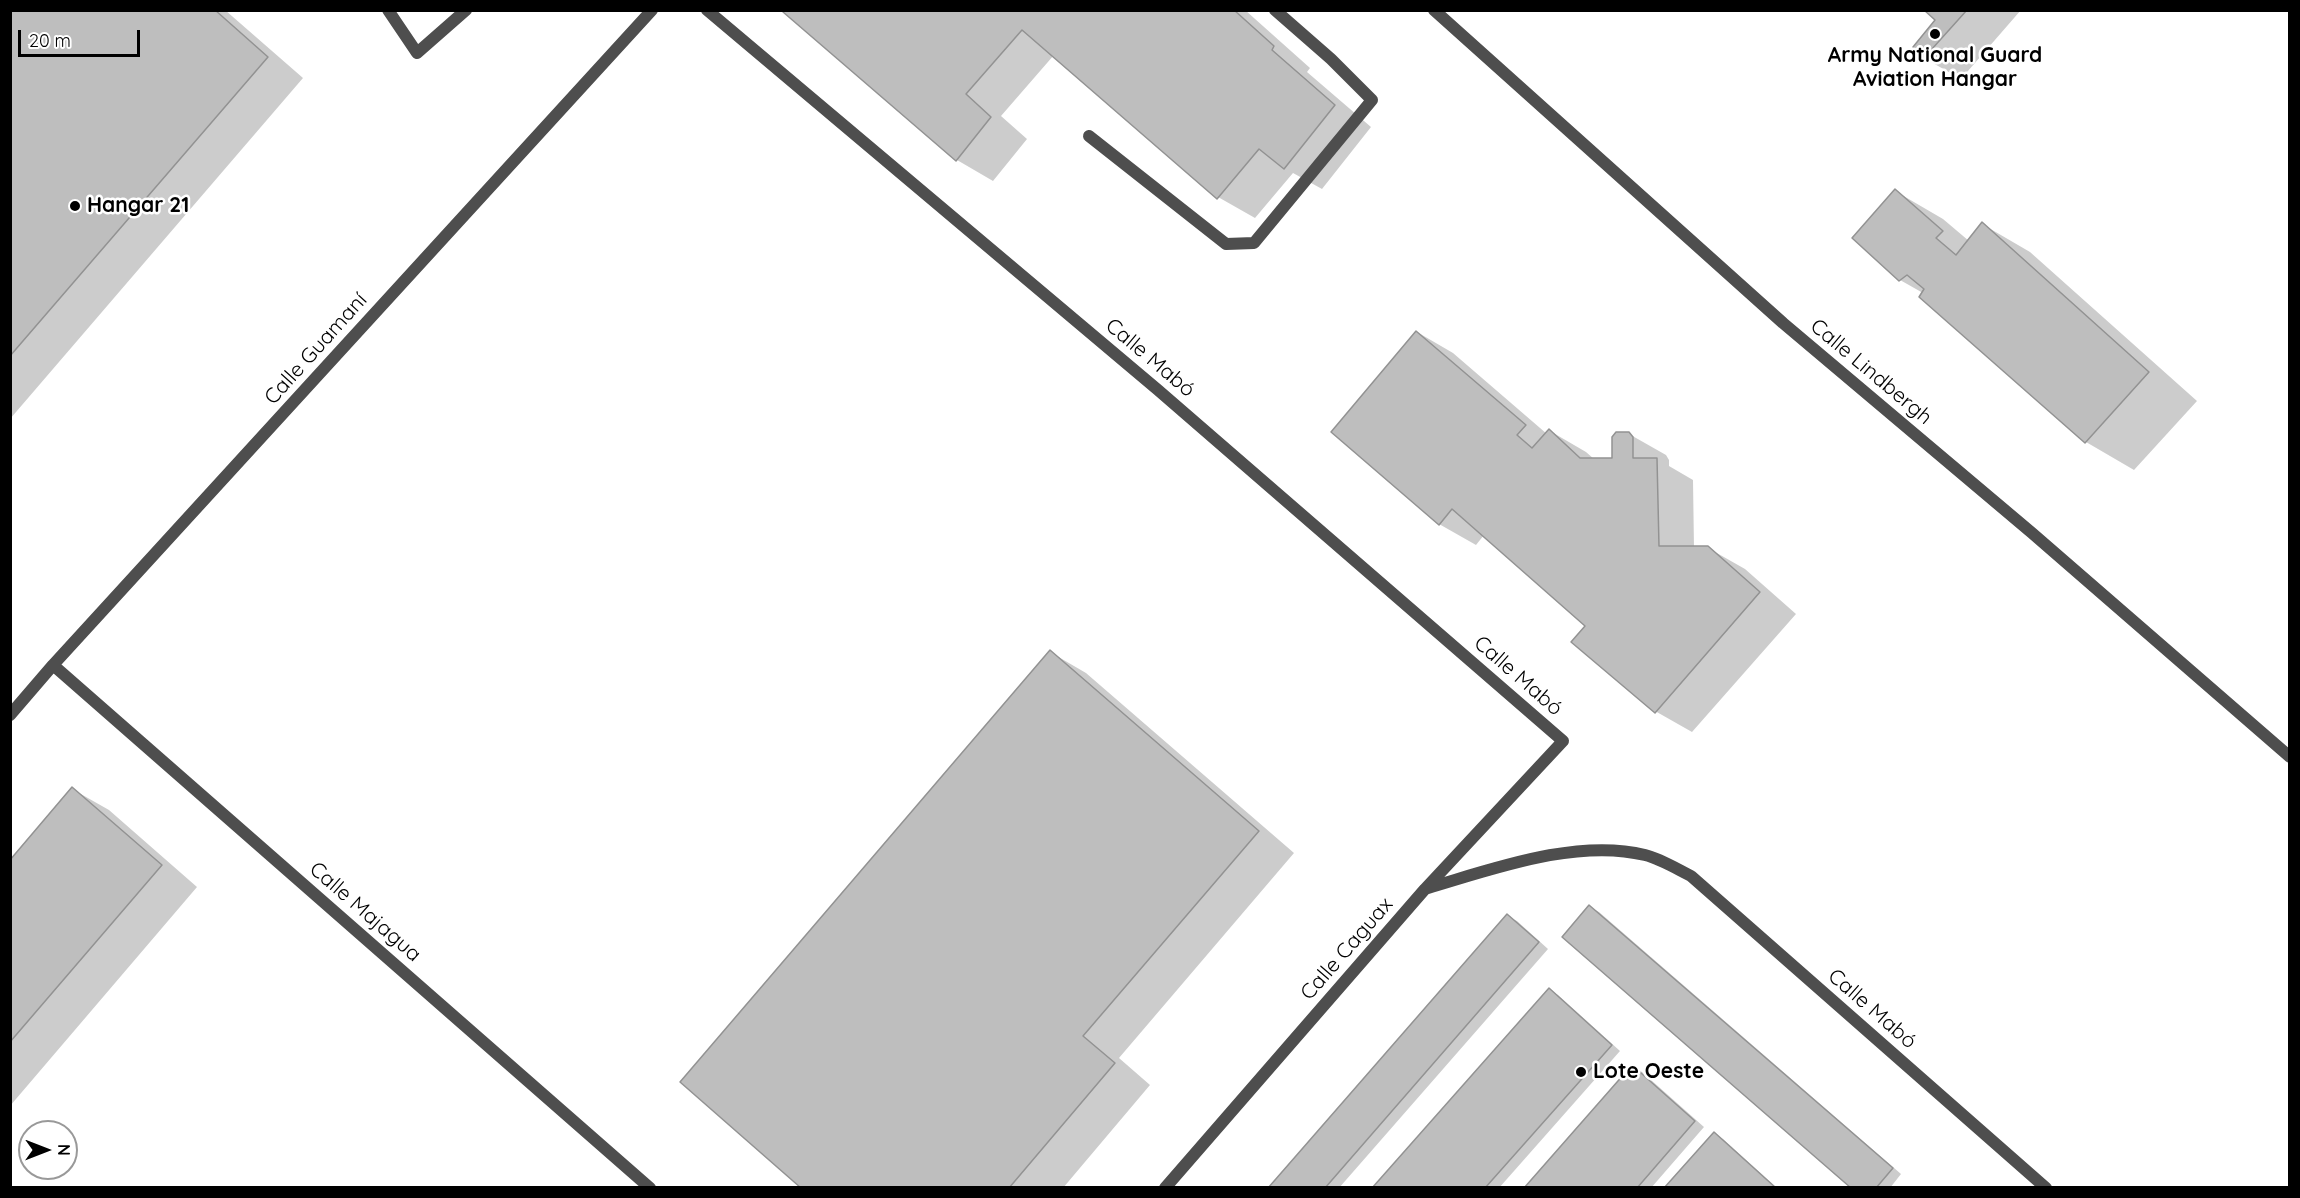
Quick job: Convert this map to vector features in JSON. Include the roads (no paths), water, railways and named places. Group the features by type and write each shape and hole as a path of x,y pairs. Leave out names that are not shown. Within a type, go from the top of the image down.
{"street":[{"path":"388,10 417,53 466,10"},
{"name":"Calle Guamaní","path":"10,715 53,665 652,10"},
{"name":"Calle Mabó","path":"707,10 1158,390 1563,741"},
{"path":"1089,136 1226,244 1254,243 1372,100 1331,59 1275,10"},
{"name":"Calle Lindbergh","path":"1434,10 1783,324 2032,533 2289,757"},
{"name":"Calle Majagua","path":"53,665 650,1188"},
{"name":"Calle Caguax","path":"1165,1188 1425,889 1563,741"},
{"name":"Calle Mabó","path":"1425,889 1527,859 1607,848 1647,855 1691,876 2046,1188"}],"place":[{"name":"Army National Guard Aviation Hangar","path":"1935,34"},
{"name":"Hangar 21","path":"75,206"},
{"name":"Lote Oeste","path":"1581,1072"}]}
